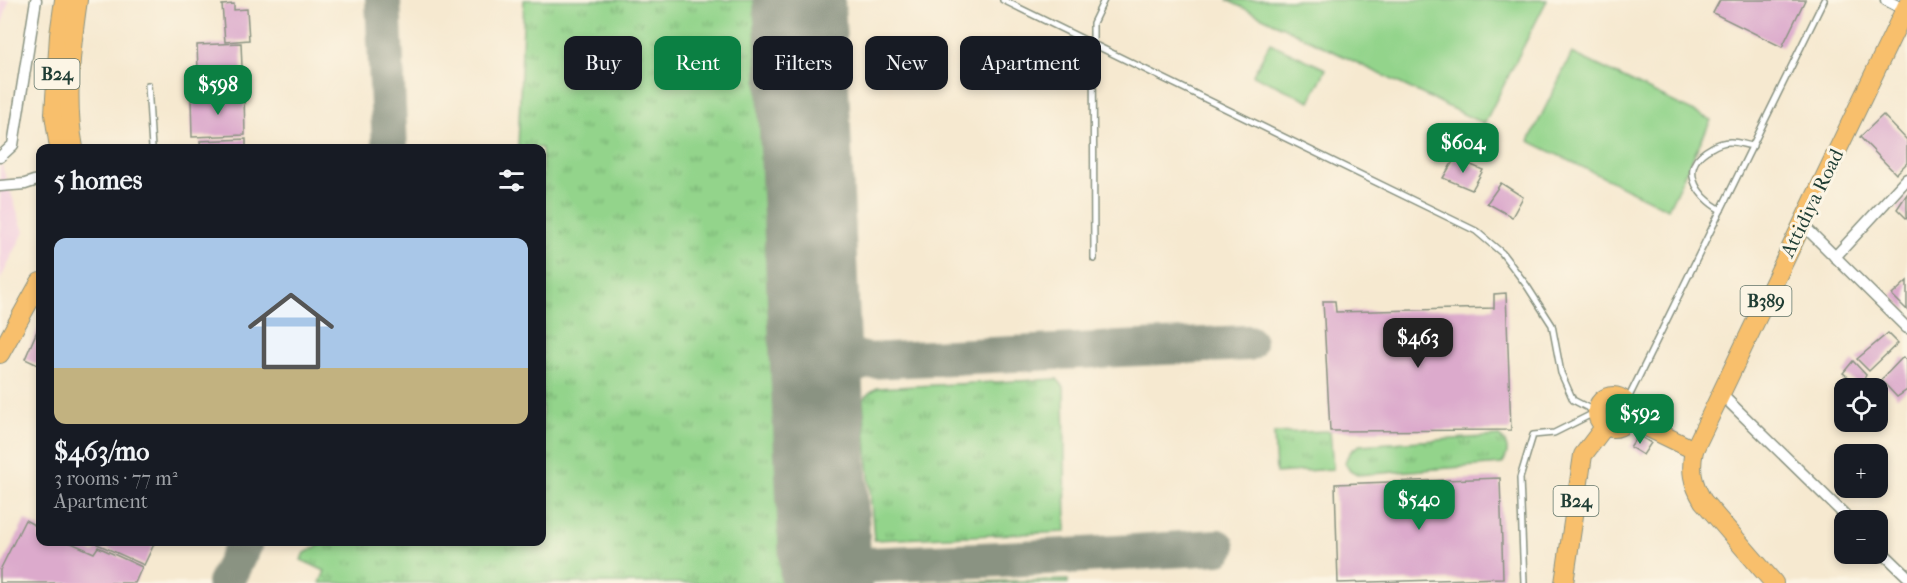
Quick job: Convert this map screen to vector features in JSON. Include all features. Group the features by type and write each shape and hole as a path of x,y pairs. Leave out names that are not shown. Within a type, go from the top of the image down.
{"main road":[{"name":"B24","path":"58,144 54,114 59,35 64,0"},
{"name":"B24","path":"73,144 70,128 71,81 78,0"},
{"name":"Attidiya Road","path":"1774,583 1702,501 1694,486 1691,466 1695,450 1721,394 1906,7"},
{"path":"0,354 36,289"},
{"name":"B24","path":"1564,583 1583,455 1601,419 1598,406 1606,398 1617,397 1627,410 1695,450"},
{"path":"1601,419 1616,428 1621,426 1627,410"}],"street":[{"path":"0,158 13,145 36,0"},
{"path":"1886,0 1906,7"},
{"path":"1835,257 1907,179"},
{"path":"0,186 36,180"},
{"path":"25,183 36,186"},
{"path":"1802,224 1907,328"},
{"path":"1721,394 1840,510"},
{"path":"1888,558 1907,576"}],"lane":[{"path":"1004,0 1079,36"},
{"path":"1094,36 1093,23 1104,0"},
{"path":"1627,410 1721,210 1824,0"},
{"path":"1101,46 1476,231 1502,253 1527,286 1552,326 1561,374 1573,400 1601,419"},
{"path":"148,85 153,144"},
{"path":"1094,90 1094,259"},
{"path":"1721,210 1707,203 1693,180 1695,165 1701,153 1729,142 1753,146"},
{"path":"1524,583 1520,478 1533,435 1554,433 1601,419"}],"shaded area":[{"path":"0,0 9,0 0,31"},
{"path":"0,160 24,232 0,280"}],"green space":[{"path":"524,0 758,0 759,36 753,36 753,90 762,90 781,583 320,583 325,571 301,560 305,553 318,546 546,546 546,144 518,144"},
{"path":"1227,0 1547,0 1484,124"},
{"path":"1270,43 1326,69 1310,101 1253,75"},
{"path":"1572,53 1711,120 1668,209 1529,141"},
{"path":"1057,379 1064,387 1066,532 874,540 863,400 869,393 877,388"},
{"path":"1330,431 1333,469 1276,473 1274,433"},
{"path":"1499,436 1505,442 1507,449 1502,464 1357,475 1350,471 1345,463 1350,452 1360,445"},
{"path":"1068,580 1068,583 922,583"}],"building":[{"path":"1720,0 1805,0 1782,47 1713,13"},
{"path":"234,4 234,10 247,9 249,40 225,42 222,5"},
{"path":"241,43 243,92 199,94 197,45"},
{"path":"244,96 245,135 192,137 191,97"},
{"path":"1883,115 1907,140 1907,163 1896,174 1860,137"},
{"path":"246,139 246,144 200,144 200,141"},
{"path":"1455,158 1483,170 1472,190 1443,178"},
{"path":"1501,183 1523,197 1512,217 1487,203"},
{"path":"1907,194 1907,219 1897,209"},
{"path":"1907,281 1907,310 1892,295"},
{"path":"1506,293 1511,430 1330,431 1323,301 1335,301 1336,312 1494,308 1494,294"},
{"path":"36,333 36,364 25,359"},
{"path":"1888,333 1898,343 1869,371 1857,359"},
{"path":"1903,357 1907,360 1907,390 1897,397 1888,387 1888,378 1883,378"},
{"path":"1853,361 1866,375 1865,378 1850,378 1843,373"},
{"path":"1638,435 1651,443 1643,455 1630,447"},
{"path":"1500,478 1503,578 1338,583 1335,484"},
{"path":"25,520 36,526 36,546 78,546 94,553 98,547 142,567 135,583 0,583 0,570"},
{"path":"101,546 153,546 144,565"}],"taxiway":[{"path":"383,0 390,144"},
{"path":"813,303 825,333 837,348 855,358 867,361"},
{"path":"818,419 824,398 833,381 847,369 867,361 1248,343"},
{"path":"225,583 243,546"},
{"path":"825,567 1218,547"}],"runway":[{"path":"799,0 826,583"}]}
